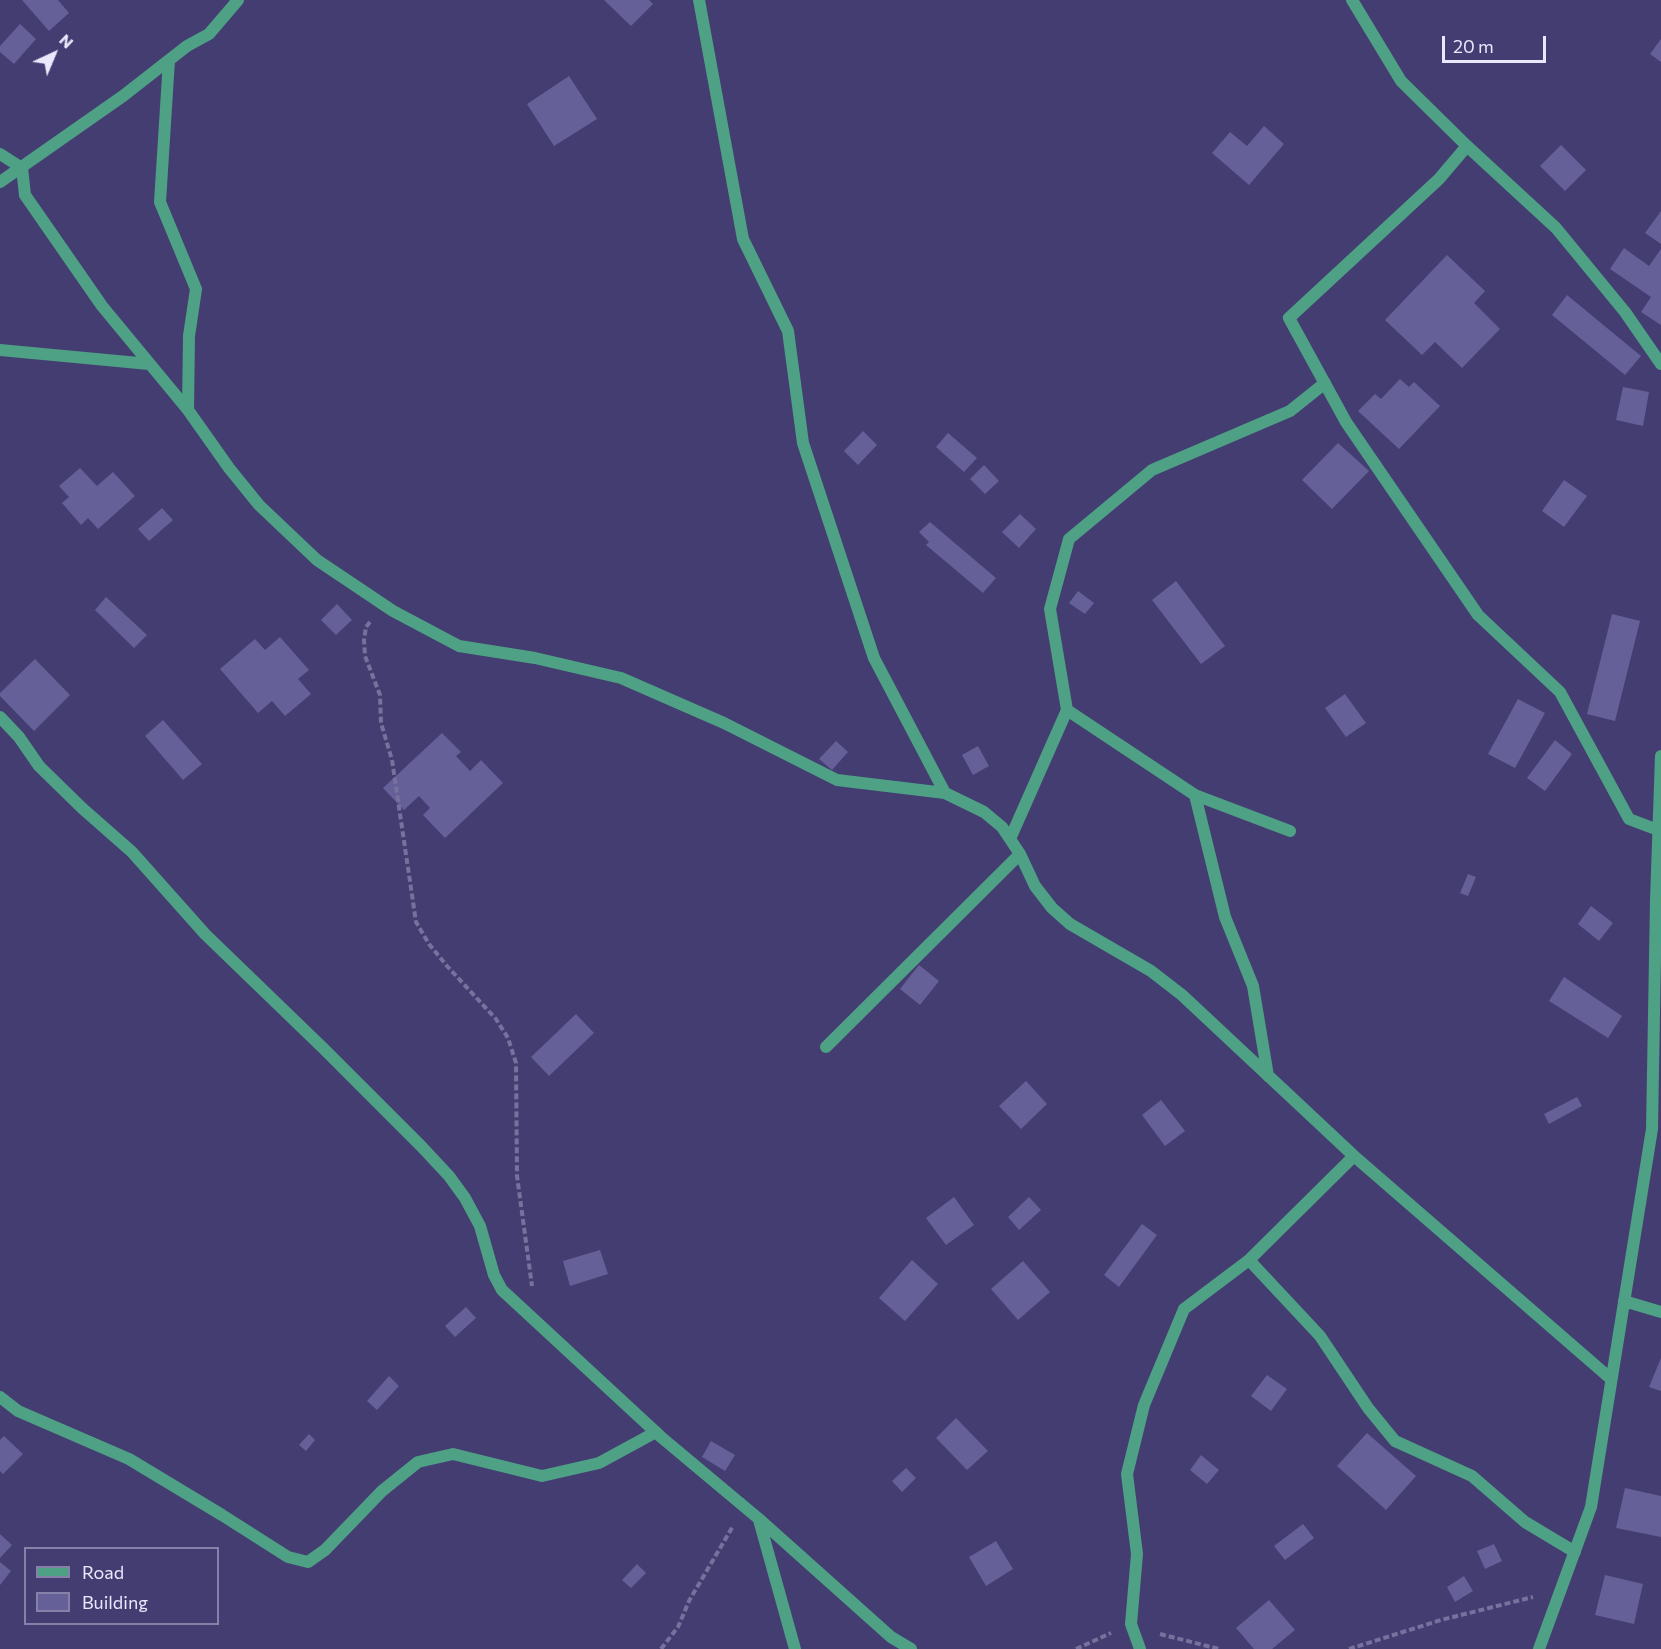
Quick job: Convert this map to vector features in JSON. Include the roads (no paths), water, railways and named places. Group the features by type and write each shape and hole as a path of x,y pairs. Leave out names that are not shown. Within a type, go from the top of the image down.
{"street":[{"path":"0,182 123,96 187,46 209,34 238,0"},
{"path":"699,0 743,239 788,331 803,443 874,658 945,793"},
{"path":"1352,0 1401,81 1556,228 1625,312 1661,364"},
{"path":"169,60 160,202 196,289 189,336 188,410"},
{"path":"1467,146 1439,179 1289,318 1346,422 1478,615 1560,692 1629,819 1658,830"},
{"path":"0,154 22,168"},
{"path":"22,168 25,195 102,306 188,410 229,468 259,505 317,560 393,611 459,646 535,658 621,678 724,723 837,780 945,793 984,812 1002,827 1010,838 1035,886 1052,908 1070,924 1151,971 1182,995 1354,1156 1611,1379"},
{"path":"0,350 149,364"},
{"path":"1010,838 1067,710 1050,609 1069,538 1152,470 1290,411 1325,383"},
{"path":"1067,710 1195,795 1290,831"},
{"path":"0,717 19,737 39,766 132,852 205,934 324,1049 449,1176 465,1198 480,1226 494,1275 502,1290 656,1432 759,1519 891,1637 911,1649"},
{"path":"1539,1649 1591,1507 1652,1129 1661,756"},
{"path":"1195,795 1226,917 1253,986 1268,1076"},
{"path":"826,1047 1020,854"},
{"path":"1140,1649 1131,1624 1137,1554 1127,1474 1144,1405 1184,1309 1249,1260 1354,1156"},
{"path":"1249,1260 1320,1336 1368,1408 1395,1441 1472,1476 1525,1522 1575,1552"},
{"path":"1624,1301 1661,1312"},
{"path":"0,1397 18,1411 129,1459 288,1557 308,1562 325,1551 382,1491 418,1462 453,1454 542,1476 599,1463 656,1432"},
{"path":"759,1519 795,1649"}]}
